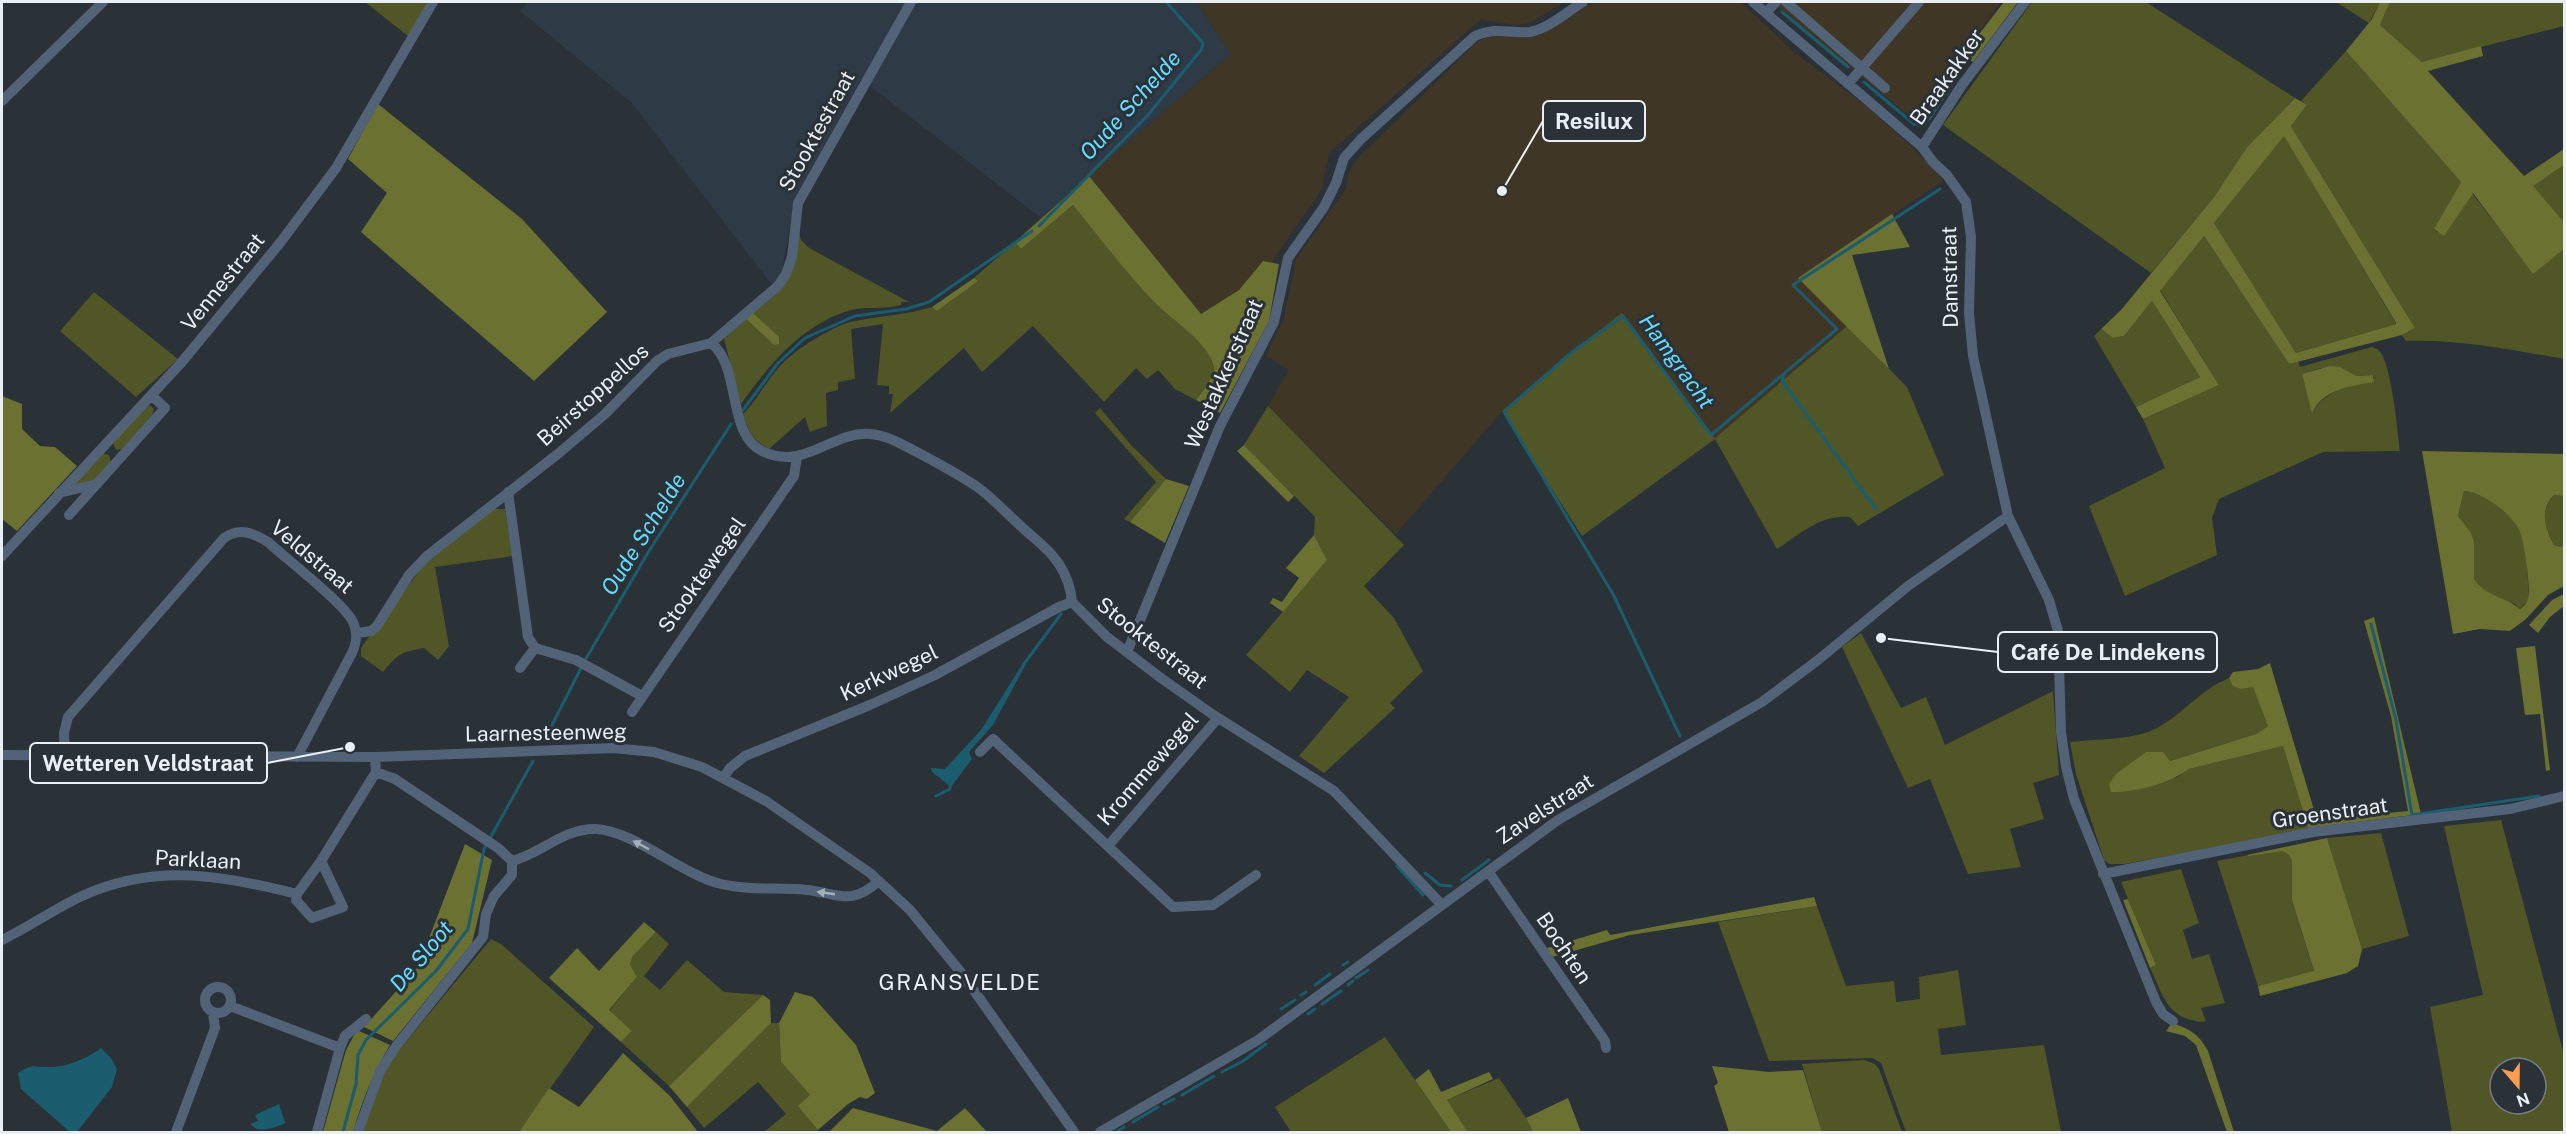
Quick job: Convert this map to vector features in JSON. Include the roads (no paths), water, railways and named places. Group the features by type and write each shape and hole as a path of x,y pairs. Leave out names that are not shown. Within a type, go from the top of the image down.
{"street":[{"path":"2,101 103,2"},
{"name":"Vennestraat","path":"2,556 152,396 243,290 336,168 433,2"},
{"name":"Stooktestraat","path":"911,2 798,203 792,257 786,273 778,286 711,343 723,356 741,421 749,440 760,450 780,457 797,457 857,434 872,434 892,440 937,462 978,488 1048,550 1059,565 1071,590 1072,602 1107,637 1218,718 1334,791 1442,905"},
{"name":"Westakkerstraat","path":"1127,652 1220,426 1274,322 1288,258 1324,207 1336,183 1344,158 1361,139 1475,36 1488,30 1530,32 1583,2"},
{"name":"Damstraat","path":"1752,2 1922,147 1947,175 1966,202 1971,237 1970,334 2008,516 2055,617 2060,642 2061,732 2066,767 2081,821 2156,1002 2163,1014 2174,1021"},
{"path":"1766,13 1776,2"},
{"path":"1786,2 1886,87"},
{"path":"1848,84 1918,2"},
{"name":"Braakakker","path":"1922,147 1962,86 2025,2"},
{"name":"Beirstoppellos","path":"357,633 371,631 376,626 409,575 428,556 605,414 657,362 668,354 711,343"},
{"path":"69,515 165,408 152,396"},
{"path":"104,445 119,459"},
{"name":"Stooktewegel","path":"632,712 794,476 797,457"},
{"path":"58,494 97,483"},
{"path":"508,492 528,637 535,648 576,660 642,696"},
{"name":"Zavelstraat","path":"1100,1132 1258,1040 1558,820 1762,702 1818,660 1908,586 2008,516"},
{"name":"Veldstraat","path":"65,756 64,733 68,717 224,538 231,533 253,533 268,542 349,614 357,633"},
{"name":"Kerkwegel","path":"724,777 730,768 745,756 870,705 935,675 1072,602"},
{"path":"297,757 357,643 357,633"},
{"path":"520,669 535,648"},
{"name":"Krommewegel","path":"1108,846 1218,718"},
{"name":"Krommewegel","path":"980,752 993,739 1173,907 1213,905 1256,875"},
{"name":"Laarnesteenweg","path":"2,755 375,757 614,748 654,752 702,767 766,801 879,881 910,910 956,966 1074,1132"},
{"path":"321,861 343,907 312,918 296,900 297,894 321,861 376,772 375,757"},
{"path":"358,1132 380,1071 397,1045 483,937 486,914 494,896 512,875 512,861 493,845 395,779 376,772"},
{"name":"Groenstraat","path":"2103,874 2313,832 2510,809 2565,796"},
{"path":"512,861 531,856 568,833 597,829 628,838 720,884 749,888 806,890 852,897 863,895 879,881"},
{"name":"Bochten","path":"1488,871 1605,1041 1606,1048"},
{"name":"Parklaan","path":"2,940 81,897 114,884 138,878 167,874 200,875 246,882 297,894"},
{"path":"215,987 223,988 229,993 230,1006 224,1012 213,1013 206,1008 204,998 215,987"},
{"path":"230,1006 340,1048"},
{"path":"176,1132 215,1028 213,1013"},
{"path":"317,1132 345,1036 366,1019"}],"water":[{"path":"1025,660 1027,662 993,725 969,752 972,759 951,787 932,772 931,768 945,769 981,730"},
{"path":"101,1048 111,1058 117,1069 112,1087 77,1132 70,1132 21,1089 18,1073 31,1067 57,1067 70,1064"},
{"path":"279,1104 285,1123 262,1129 257,1129 250,1124 258,1121 255,1115"}],"waterway":[{"name":"Oude Schelde","path":"1039,226 1148,115 1201,50 1203,43 1166,2"},
{"name":"Hamgracht","path":"1782,12 1848,67"},
{"name":"Hamgracht","path":"1864,82 1914,124 1920,125 1930,118 1952,84"},
{"name":"Hamgracht","path":"1680,736 1613,594 1505,414 1507,409 1572,352 1623,316 1711,435 1837,329 1793,285 1940,189"},
{"name":"Oude Schelde","path":"743,410 778,363 805,338 855,316 906,309 929,302 1032,231"},
{"path":"1784,374 1782,381 1876,509"},
{"name":"Oude Schelde","path":"584,662 649,551 731,424"},
{"path":"1024,664 1061,614"},
{"path":"2371,624 2396,720 2412,815 2539,796"},
{"name":"Oude Schelde","path":"546,737 581,668"},
{"name":"De Sloot","path":"343,1132 356,1084 358,1055 366,1040 436,971 468,929 484,849 533,761"},
{"path":"936,796 950,789 950,783"},
{"path":"1462,880 1489,860"},
{"path":"1397,866 1423,895"},
{"path":"1425,873 1440,885 1451,886"},
{"path":"1343,965 1348,962"},
{"path":"1356,978 1368,970"},
{"path":"1315,985 1330,974"},
{"path":"1348,985 1353,981"},
{"path":"1322,1004 1341,991"},
{"path":"1301,995 1306,992"},
{"path":"1281,1009 1295,1000"},
{"path":"1308,1014 1315,1009"},
{"path":"1222,1072 1243,1061 1266,1044"},
{"path":"1182,1095 1214,1076"},
{"path":"1164,1104 1174,1099"},
{"path":"1133,1122 1158,1107"},
{"path":"1116,1132 1124,1127"}],"place":[{"name":"Resilux","path":"1502,191"},
{"name":"Café De Lindekens","path":"1881,638"},
{"name":"Wetteren Veldstraat","path":"350,747"}],"district":[{"name":"GRANSVELDE","path":"960,982"}]}
